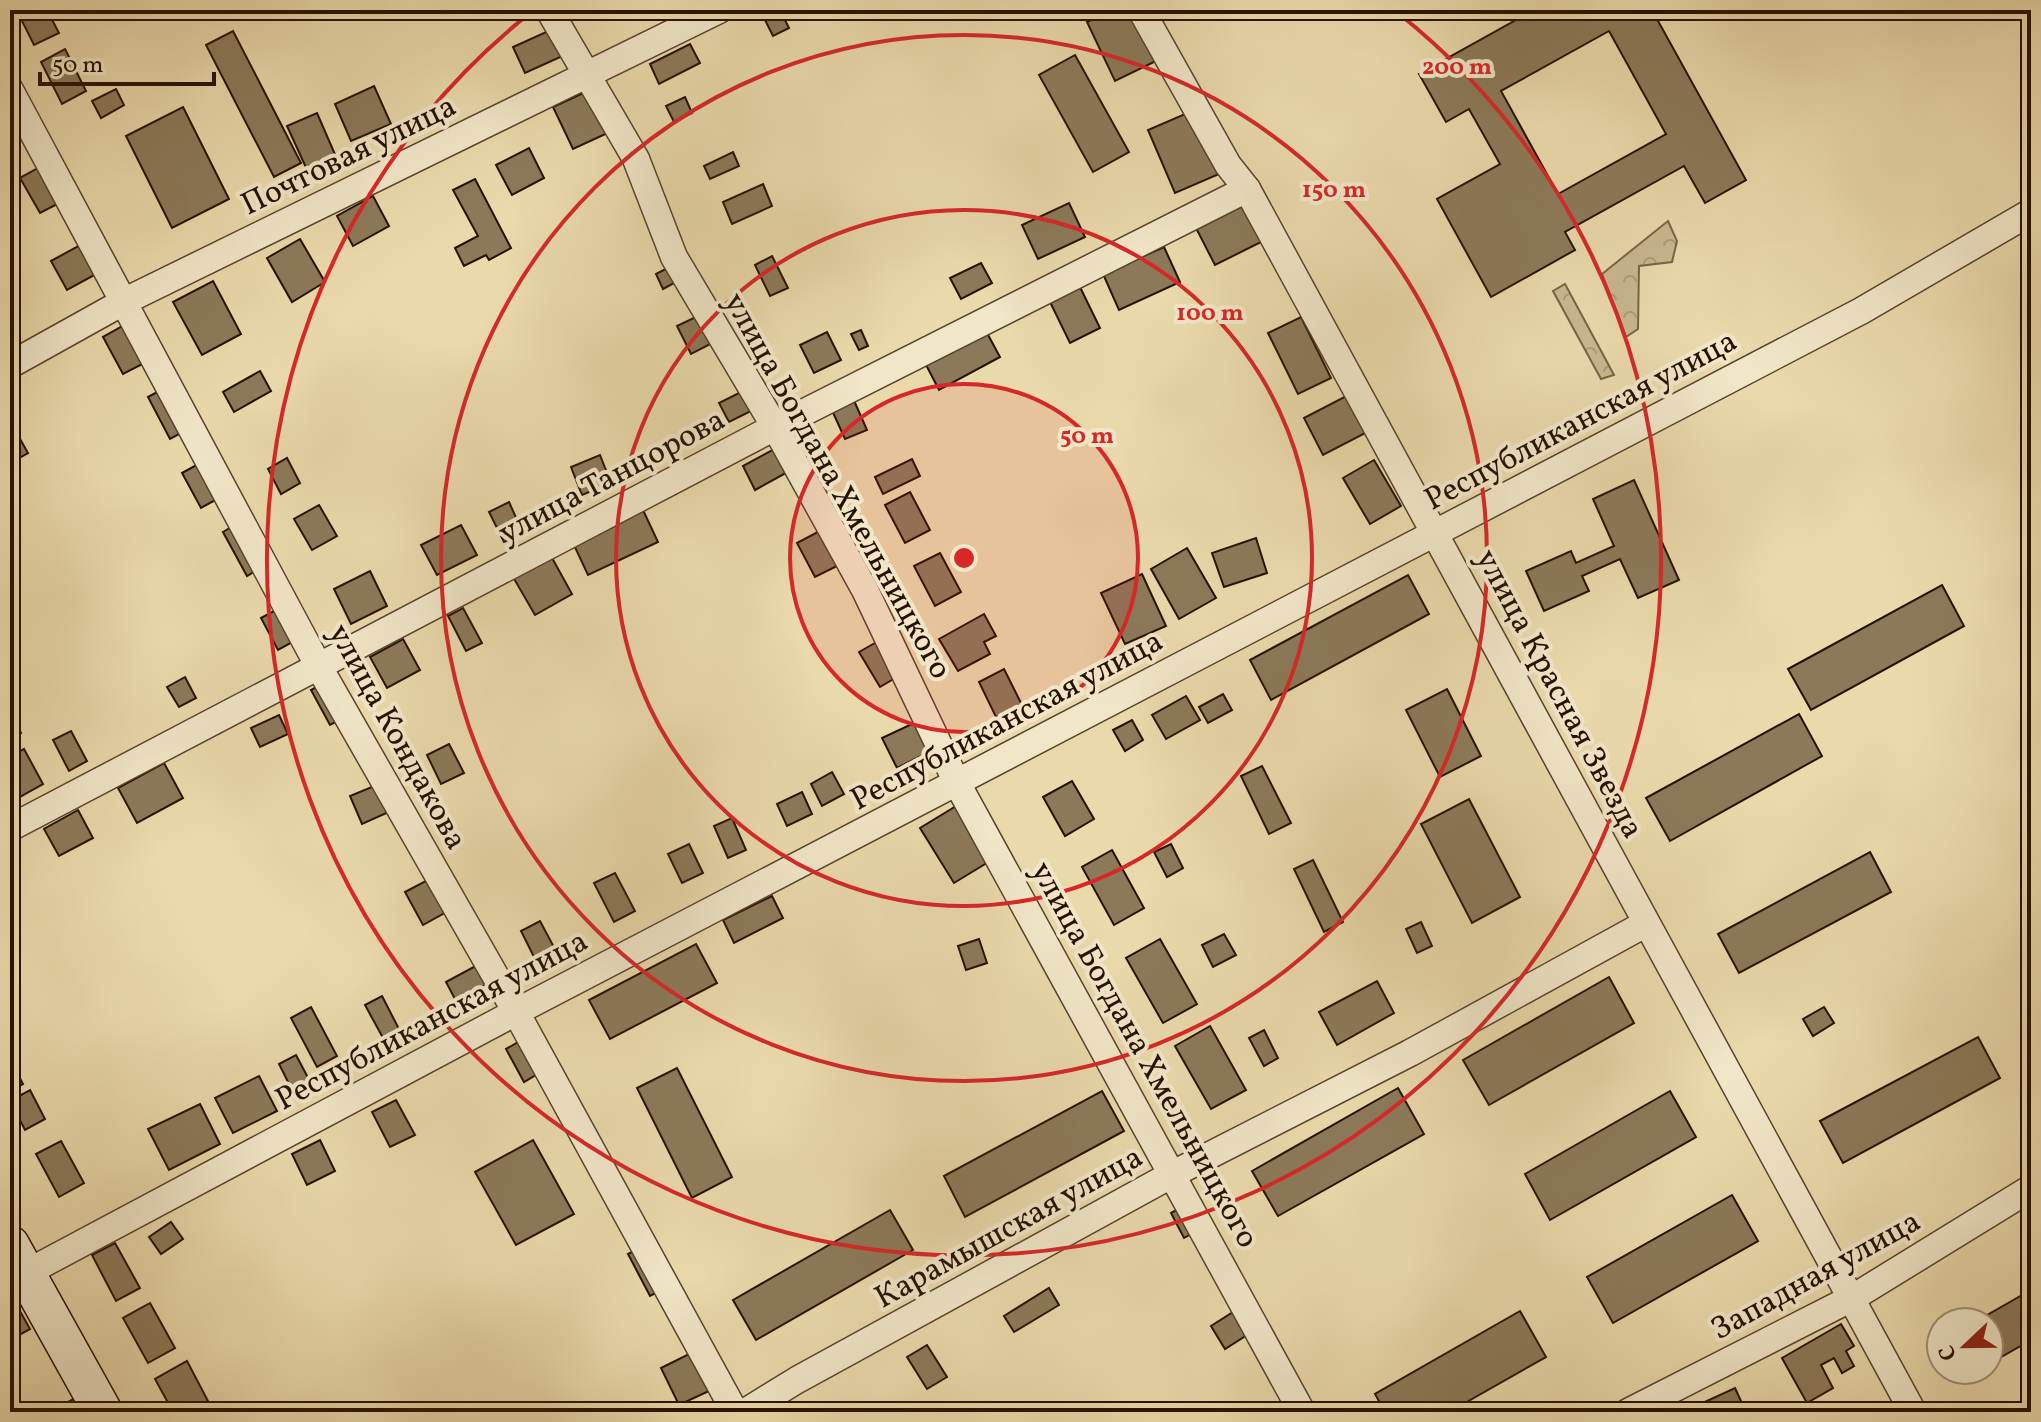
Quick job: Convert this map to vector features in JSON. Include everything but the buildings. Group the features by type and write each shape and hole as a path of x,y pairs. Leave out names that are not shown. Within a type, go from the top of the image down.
{"street":[{"name":"улица Богдана Хмельницкого","path":"549,10 585,77 636,159 674,257 775,427 865,590 957,783 1302,1412"},
{"name":"Почтовая улица","path":"10,365 125,301 719,10"},
{"name":"улица Красная Звезда","path":"1141,10 1228,165 1247,189 1645,924 1854,1297 1913,1412"},
{"name":"улица Кондакова","path":"10,90 319,667 516,1012 735,1412"},
{"name":"улица Танцорова","path":"10,828 775,427 1247,189"},
{"name":"Республиканская улица","path":"15,1267 516,1012 1861,311 2031,212"},
{"name":"Карамышская улица","path":"745,1412 797,1380 1171,1175 1410,1053 1645,924"},
{"name":"Западная улица","path":"1628,1412 1854,1297 2031,1188"},
{"path":"15,1267 103,1412"}],"green space":[{"path":"1668,221 1677,241 1672,262 1639,266 1638,329 1626,337 1602,274"},
{"path":"1565,284 1614,375 1601,379 1553,291"}]}
